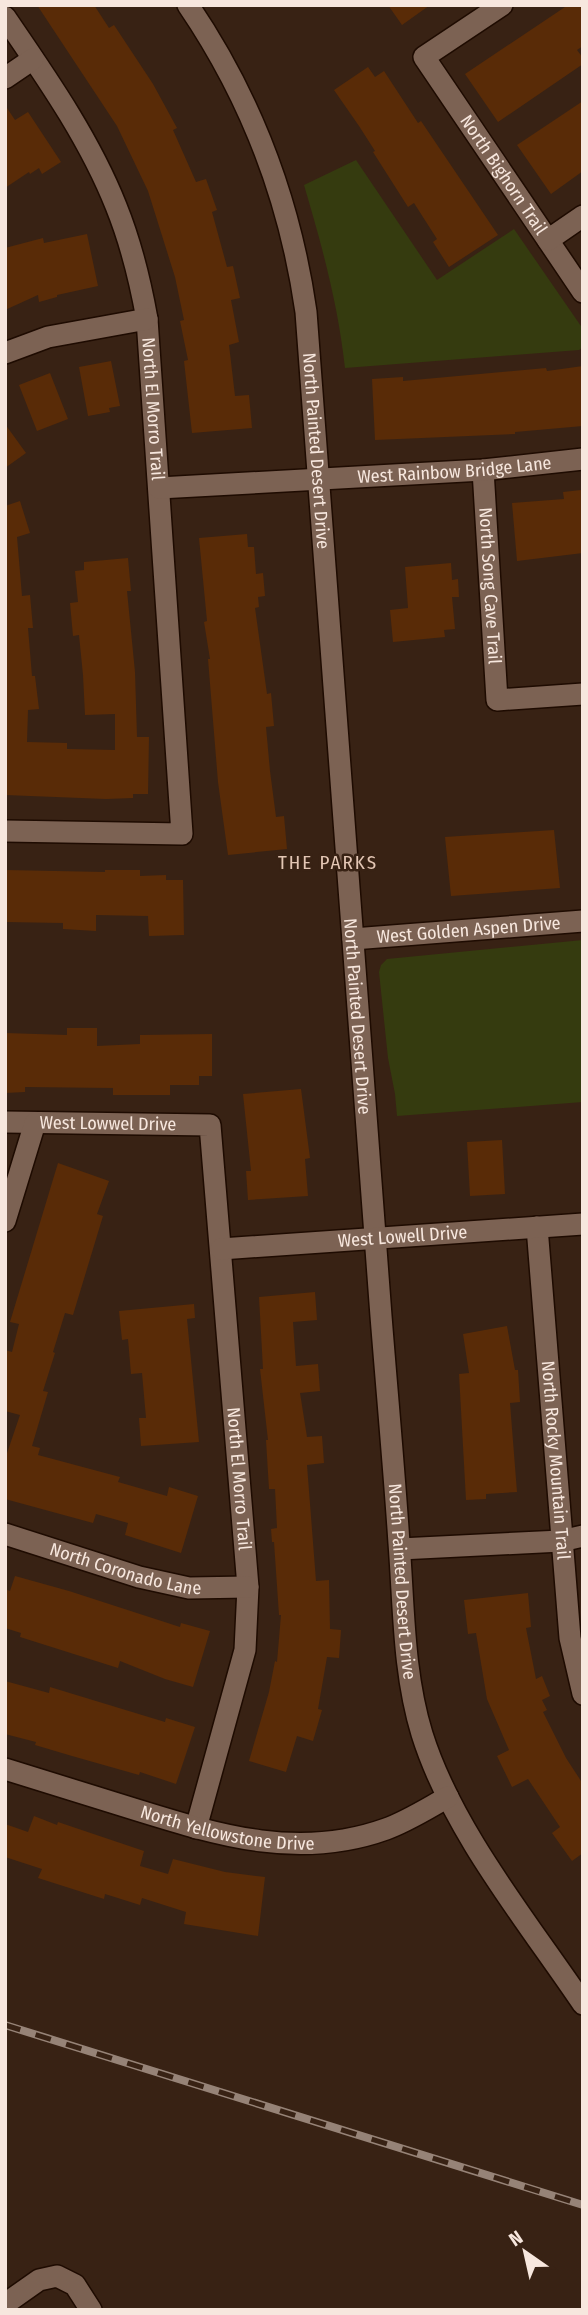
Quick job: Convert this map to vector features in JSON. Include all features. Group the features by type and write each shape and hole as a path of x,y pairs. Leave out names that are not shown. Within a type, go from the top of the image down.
{"street":[{"name":"North Painted Desert Drive","path":"188,5 234,79 273,170 295,246 306,312 374,1238 400,1549 403,1626 415,1705 423,1735 463,1827 583,2004"},
{"name":"North Bighorn Trail","path":"502,5 424,57 583,292"},
{"name":"North El Morro Trail","path":"5,17 74,122 116,204 138,269 147,319 181,834 5,831"},
{"path":"5,78 33,59"},
{"path":"548,240 583,216"},
{"path":"5,353 48,337 147,319"},
{"name":"West Rainbow Bridge Lane","path":"159,488 483,470 583,459"},
{"name":"North Song Cave Trail","path":"483,470 497,700 583,694"},
{"name":"West Golden Aspen Drive","path":"353,939 583,921"},
{"name":"West Lowwel Drive","path":"5,1122 210,1125"},
{"path":"5,1221 35,1123"},
{"name":"North El Morro Trail","path":"195,1828 245,1650 248,1587 210,1125"},
{"name":"West Lowell Drive","path":"221,1249 583,1224"},
{"name":"North Rocky Mountain Trail","path":"537,1227 570,1638 583,1694"},
{"name":"North Coronado Lane","path":"5,1534 139,1577 189,1588 248,1587"},
{"path":"400,1549 561,1541 583,1536"},
{"name":"North Yellowstone Drive","path":"5,1769 195,1828 242,1839 297,1845 348,1838 386,1829 448,1797"},
{"path":"5,2304 39,2280 57,2276 75,2286 91,2310"}],"green space":[{"path":"356,160 437,280 514,229 583,329 583,347 579,350 345,368 329,275 304,185"},
{"path":"583,940 583,1102 397,1116 379,972 387,959"}],"building":[{"path":"37,5 94,5 109,28 114,25 153,84 177,128 173,130 196,182 206,179 217,210 212,212 227,267 233,266 240,298 231,300 239,342 229,345 235,396 249,395 252,428 192,433 184,361 188,360 180,321 184,320 175,277 148,191 117,126"},
{"path":"388,5 430,5 402,25"},
{"path":"568,5 583,5 583,46 577,50 583,58 583,64 498,122 465,74"},
{"path":"368,67 375,77 384,71 498,235 449,267 433,242 437,239 414,203 408,207 334,90"},
{"path":"583,101 583,171 551,194 517,145"},
{"path":"5,105 15,120 28,112 61,162 42,174 39,168 30,174 29,172 5,188"},
{"path":"87,234 98,286 39,302 38,295 5,310 5,248 43,238 44,243"},
{"path":"111,361 120,406 109,408 110,412 88,416 79,367"},
{"path":"583,366 583,426 515,434 375,440 372,379 403,377 403,381"},
{"path":"50,373 68,419 37,431 19,385"},
{"path":"5,424 26,453 5,468"},
{"path":"581,490 583,553 517,561 512,503 564,499 563,492"},
{"path":"20,501 30,533 17,537 22,596 30,595 33,628 28,628 32,676 35,676 39,709 28,710 27,742 67,743 67,749 115,750 115,714 85,715 79,635 73,636 70,603 78,602 75,571 84,570 84,562 128,558 131,591 127,591 135,672 137,737 149,737 148,794 133,794 133,798 106,799 5,795 5,506"},
{"path":"247,534 248,547 254,547 256,574 263,573 265,596 258,597 259,607 255,608 267,694 271,693 274,726 266,727 276,817 284,816 287,849 228,855 218,782 199,538"},
{"path":"451,563 452,580 458,579 459,597 452,597 455,629 444,630 445,637 393,642 390,610 408,608 405,567"},
{"path":"554,830 560,888 451,896 445,837"},
{"path":"5,870 140,870 140,876 166,875 166,880 183,880 184,935 149,936 148,916 96,915 96,931 63,929 63,923 5,922"},
{"path":"67,1028 97,1028 97,1046 140,1044 140,1035 212,1034 212,1076 199,1076 199,1085 170,1085 170,1095 113,1095 113,1088 25,1087 25,1092 5,1093 5,1033 67,1035"},
{"path":"301,1089 310,1158 305,1159 308,1196 248,1200 246,1171 251,1171 243,1094"},
{"path":"502,1140 505,1194 470,1196 467,1142"},
{"path":"58,1163 109,1181 97,1214 103,1216 73,1315 65,1313 53,1352 55,1353 43,1391 48,1392 32,1446 40,1448 38,1455 120,1477 118,1482 167,1496 169,1487 198,1496 181,1553 125,1535 128,1523 96,1514 93,1523 5,1499 5,1459 20,1415 5,1411 5,1350 12,1352 19,1324 10,1322"},
{"path":"315,1292 317,1320 293,1322 296,1366 318,1364 320,1391 300,1393 307,1437 322,1436 324,1463 307,1465 316,1581 329,1580 330,1629 341,1630 339,1658 327,1657 318,1709 322,1710 313,1741 297,1736 286,1772 249,1761 275,1661 277,1662 281,1615 271,1529 277,1528 275,1489 269,1489 268,1440 260,1369 263,1369 259,1297"},
{"path":"194,1304 195,1318 187,1319 199,1442 141,1446 139,1418 146,1418 142,1373 131,1374 128,1339 122,1340 119,1311"},
{"path":"507,1326 515,1370 518,1370 520,1402 510,1403 517,1492 486,1494 486,1499 466,1500 459,1374 469,1373 463,1334"},
{"path":"15,1576 180,1627 181,1623 210,1631 193,1687 120,1661 118,1668 20,1637 21,1633 5,1628 5,1589 10,1591"},
{"path":"528,1593 531,1627 526,1628 536,1679 542,1676 550,1696 542,1700 547,1710 543,1712 566,1758 583,1784 583,1853 572,1861 552,1833 560,1827 528,1779 512,1787 497,1756 509,1750 487,1699 476,1633 468,1634 464,1600"},
{"path":"5,1681 49,1693 50,1687 165,1722 166,1718 195,1727 176,1784 140,1772 139,1775 72,1756 5,1734"},
{"path":"34,1816 144,1851 140,1866 168,1874 173,1859 225,1872 265,1877 258,1936 184,1924 186,1912 142,1898 140,1905 105,1894 104,1899 38,1878 42,1869 5,1857 5,1824 28,1832"}],"railway":[{"path":"5,2025 583,2205"}],"district":[{"name":"THE PARKS","path":"328,862"}]}
